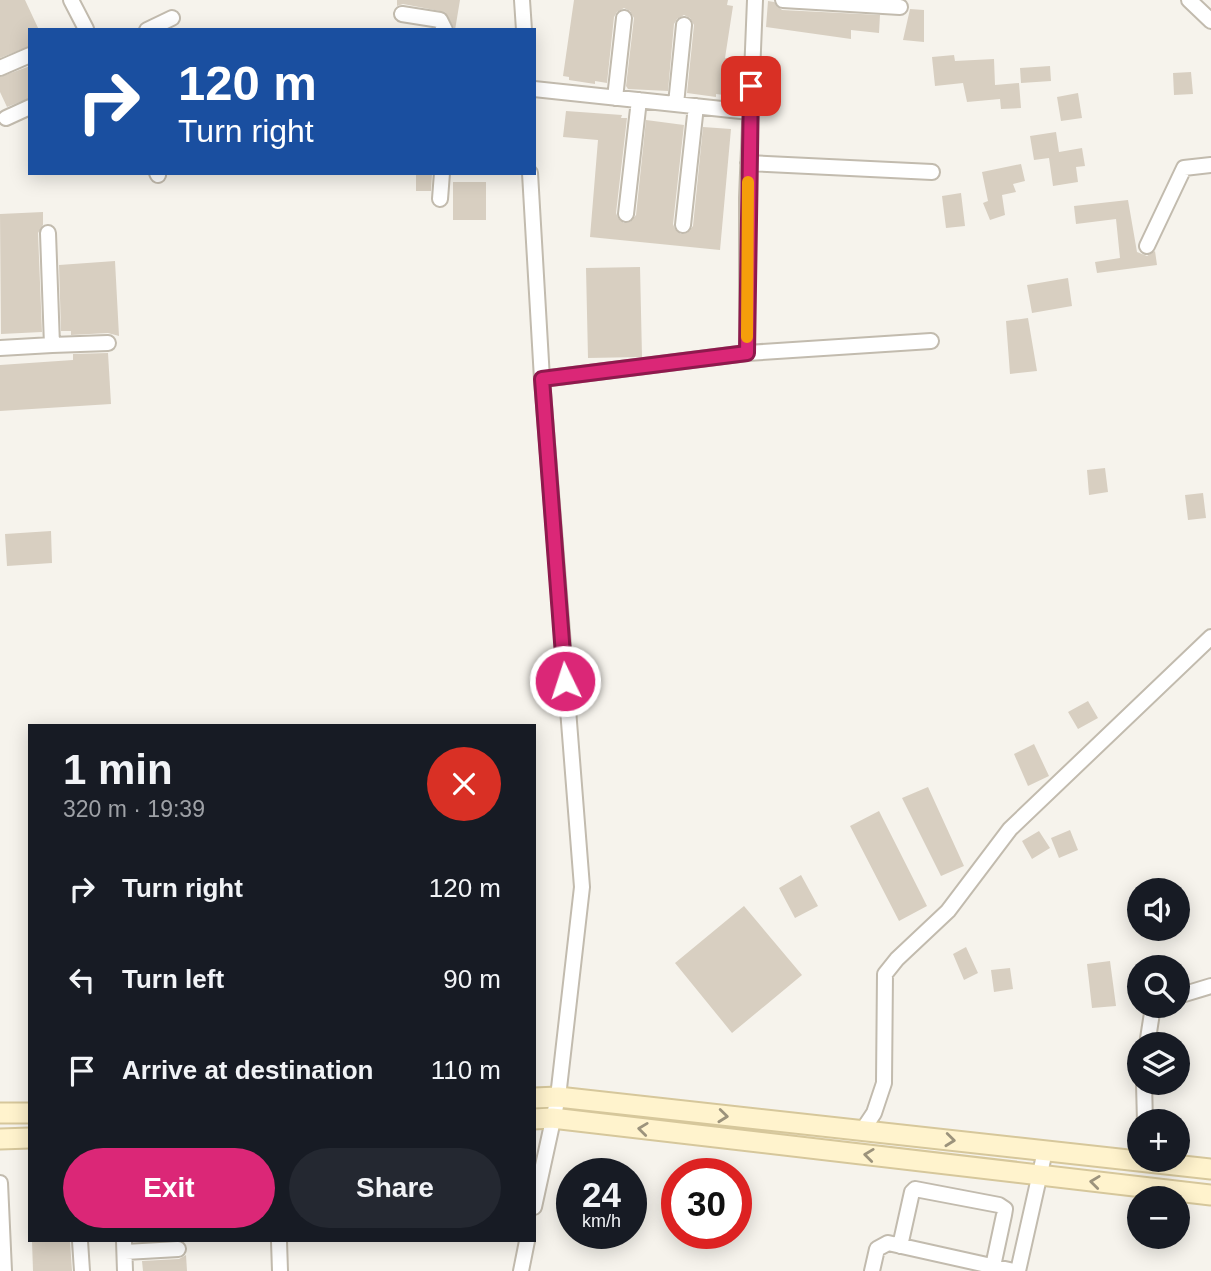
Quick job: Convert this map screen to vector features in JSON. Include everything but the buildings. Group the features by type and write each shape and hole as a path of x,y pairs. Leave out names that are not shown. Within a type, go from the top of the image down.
{"street":[{"path":"522,0 524,28"},
{"path":"747,353 748,163 755,0"},
{"path":"783,0 900,8"},
{"path":"1189,0 1211,22"},
{"path":"75,1 86,28"},
{"path":"402,14 440,20 444,28"},
{"path":"151,28 172,18"},
{"path":"615,98 624,18"},
{"path":"676,104 684,25"},
{"path":"0,68 28,56"},
{"path":"536,89 750,112"},
{"path":"626,214 639,100"},
{"path":"683,225 696,106"},
{"path":"6,118 28,108"},
{"path":"748,163 932,172"},
{"path":"1147,246 1184,168 1211,165"},
{"path":"440,199 442,175"},
{"path":"530,175 542,379 582,887 558,1097 543,1118 536,1187"},
{"path":"48,233 52,345"},
{"path":"542,379 747,353 931,341"},
{"path":"0,348 108,343"},
{"path":"862,1131 874,1112 884,1083 885,974 948,911 1010,828 1211,638"},
{"path":"1190,992 1211,986"},
{"path":"536,1098 558,1097 1127,1159"},
{"path":"0,1112 28,1112"},
{"path":"543,1118 1211,1195"},
{"path":"0,1139 28,1138"},
{"path":"872,1271 877,1249 888,1243 993,1269 1016,1271 1045,1151"},
{"path":"1190,1167 1211,1170"},
{"path":"0,1183 4,1271"},
{"path":"900,1246 912,1192 915,1189 999,1205 1005,1209 993,1269"},
{"path":"80,1242 82,1271"},
{"path":"279,1242 280,1271"},
{"path":"521,1271 527,1242"},
{"path":"125,1271 124,1246 178,1249"}],"slow traffic":[{"path":"747,337 748,182"}],"route":[{"path":"565,681 542,379 747,353 747,198 751,86"}]}
